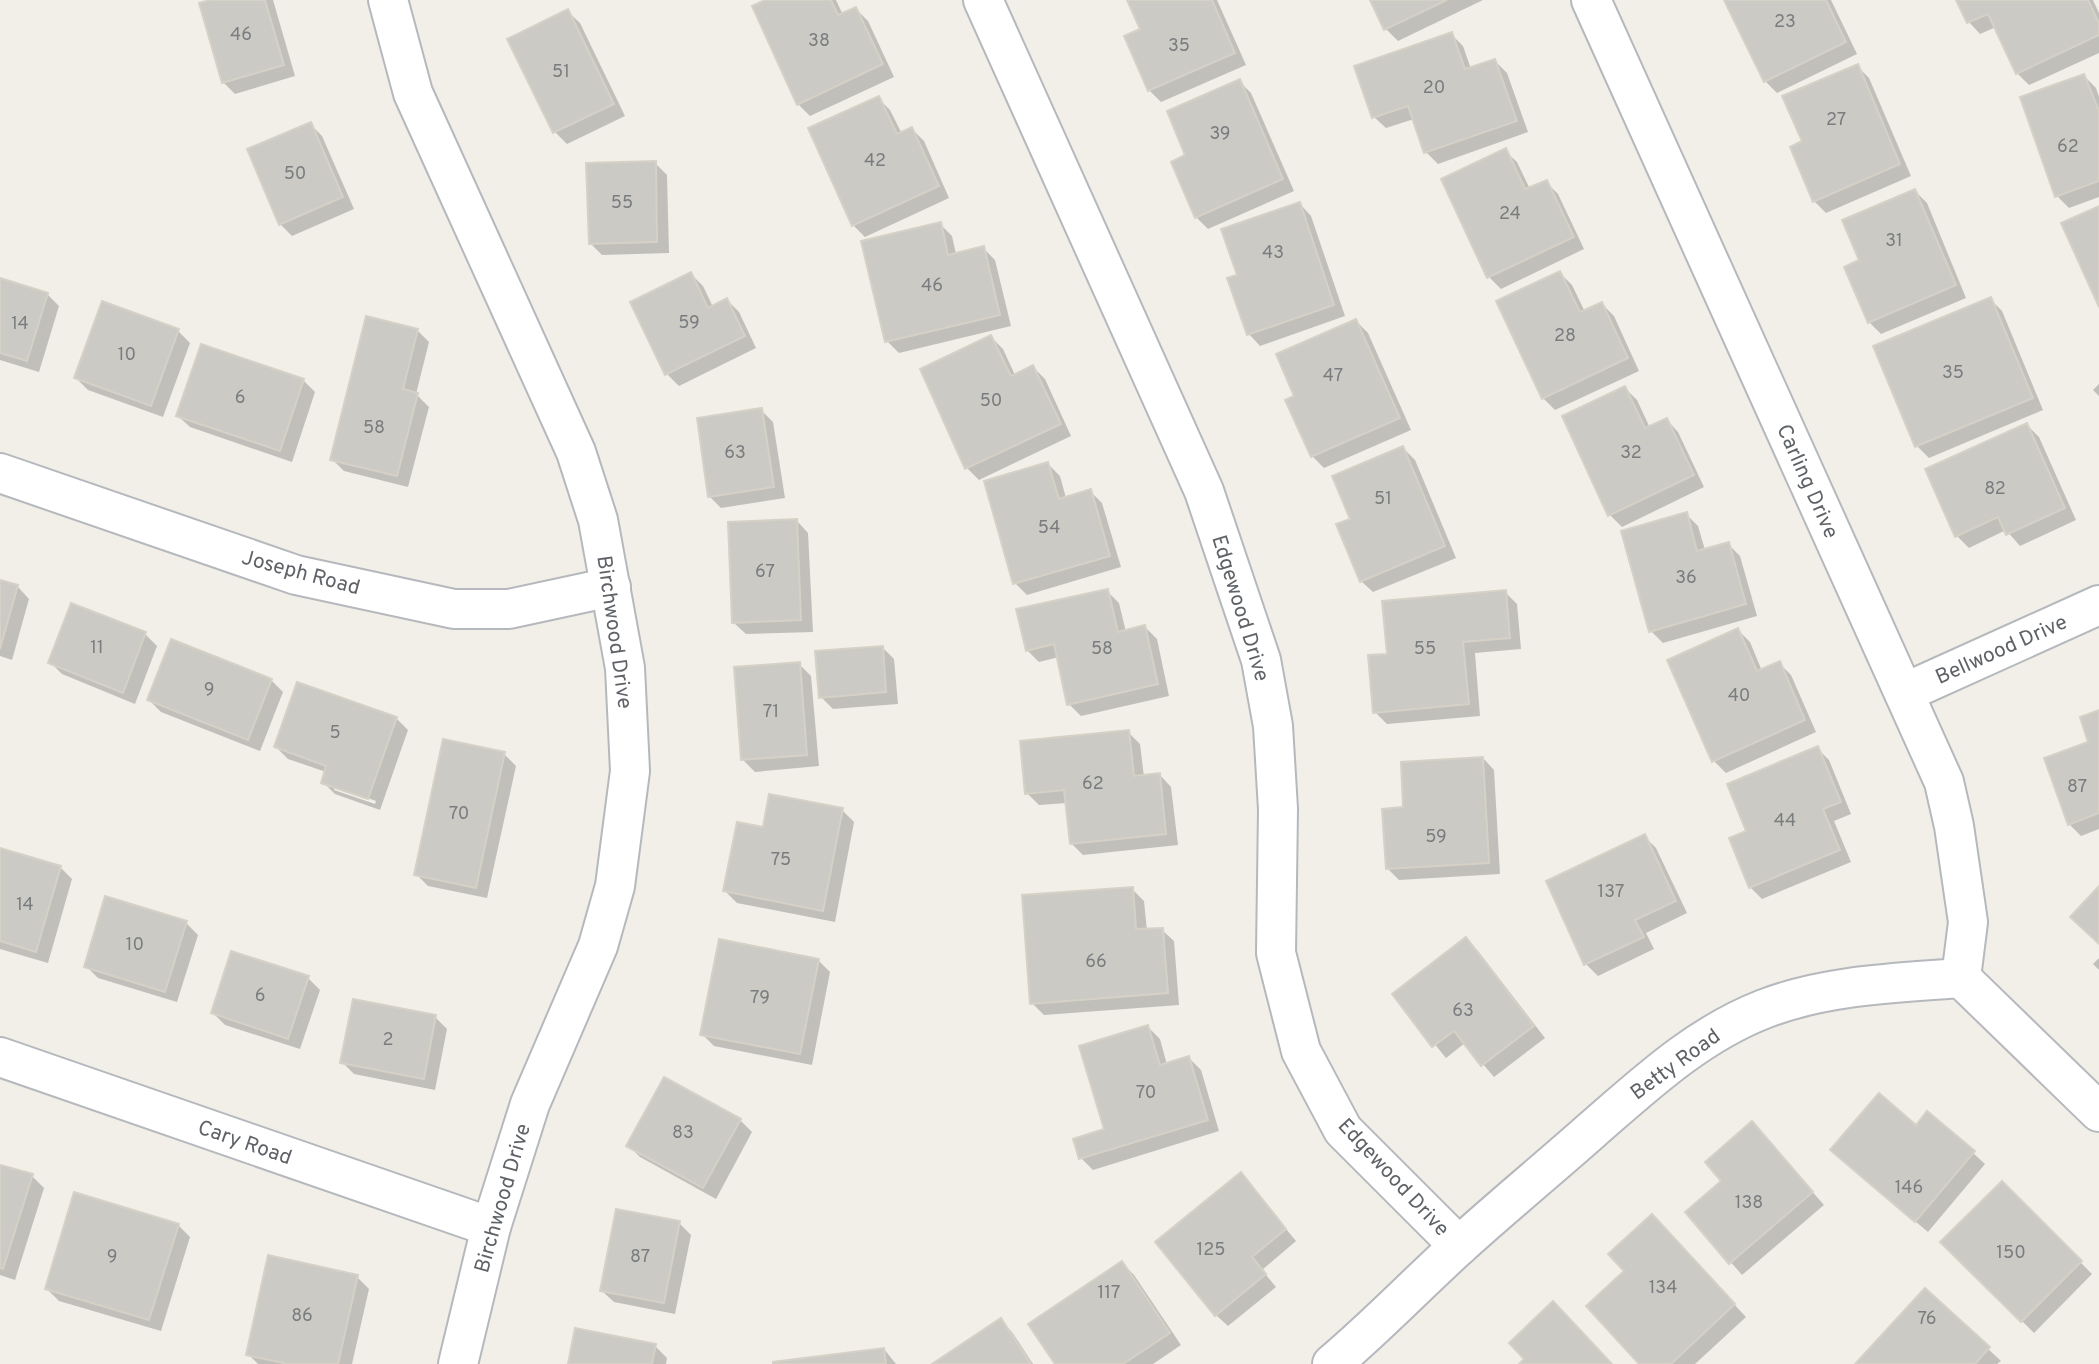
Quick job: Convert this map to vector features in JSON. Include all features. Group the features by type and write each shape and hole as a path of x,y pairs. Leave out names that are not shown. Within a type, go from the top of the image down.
{"street":[{"name":"Birchwood Drive","path":"388,0 413,93 576,452 598,520 625,668 630,771 615,886 598,946 530,1104 491,1227 458,1364"},
{"name":"Edgewood Drive","path":"983,0 1204,491 1261,660 1273,726 1278,809 1276,953 1301,1051 1343,1129 1459,1246"},
{"name":"Carling Drive","path":"1591,0 1944,782 1954,826 1968,922 1961,978"},
{"name":"Joseph Road","path":"0,472 296,575 454,609 509,609 611,587"},
{"name":"Bellwood Drive","path":"1904,693 2099,606"},
{"name":"Betty Road","path":"1332,1364 1366,1336 1459,1246 1662,1069 1710,1035 1763,1009 1815,994 1870,985 1961,978"},
{"path":"1961,978 2099,1112"},
{"name":"Cary Road","path":"0,1057 491,1227"}],"building":[{"path":"210,0 265,0 284,65 222,83 199,3"},
{"path":"765,0 831,0 838,15 856,7 883,64 797,105 752,6"},
{"path":"1127,0 1212,0 1235,53 1148,91 1124,36 1140,29"},
{"path":"1370,0 1447,0 1384,30"},
{"path":"1724,0 1826,0 1846,42 1764,82"},
{"path":"1956,0 2088,0 2099,23 2099,35 2016,74 1988,14 1967,23"},
{"path":"568,9 614,104 553,133 507,39"},
{"path":"1452,32 1465,69 1495,59 1517,121 1424,153 1408,106 1372,118 1354,66"},
{"path":"1858,64 1900,164 1813,202 1790,147 1802,141 1782,96"},
{"path":"2084,74 2099,111 2099,181 2055,197 2020,97"},
{"path":"1240,79 1283,179 1195,218 1171,162 1185,155 1167,111"},
{"path":"879,96 897,134 912,127 939,186 852,226 808,128"},
{"path":"311,122 343,197 279,225 247,149"},
{"path":"1506,148 1525,189 1547,180 1574,237 1487,278 1441,179"},
{"path":"656,161 657,242 589,244 586,163"},
{"path":"1915,189 1956,285 1868,323 1844,267 1859,260 1842,220"},
{"path":"1300,202 1334,305 1247,335 1227,278 1237,275 1221,229"},
{"path":"2099,206 2099,307 2061,223"},
{"path":"941,222 948,255 984,246 1000,315 885,342 861,241"},
{"path":"1560,271 1580,312 1602,302 1628,358 1542,399 1496,301"},
{"path":"691,272 708,308 727,298 745,336 665,375 630,302"},
{"path":"0,278 48,293 27,361 0,353"},
{"path":"1991,297 2033,398 1915,447 1873,346"},
{"path":"102,301 179,329 151,406 74,378"},
{"path":"366,316 418,329 403,389 418,393 397,476 330,460"},
{"path":"1356,319 1400,418 1311,457 1285,400 1294,396 1276,354"},
{"path":"991,335 1011,376 1033,365 1061,424 965,469 920,369"},
{"path":"201,344 304,379 280,451 176,416"},
{"path":"1625,386 1645,428 1667,418 1694,475 1608,516 1562,416"},
{"path":"762,408 774,487 708,497 697,418"},
{"path":"2027,423 2065,508 2006,535 1998,517 1955,537 1925,469"},
{"path":"1403,446 1445,546 1360,582 1336,524 1350,519 1332,476"},
{"path":"1048,462 1059,499 1091,489 1110,556 1013,584 984,481"},
{"path":"1687,512 1697,551 1729,542 1746,604 1649,632 1621,531"},
{"path":"797,519 801,620 732,623 728,522"},
{"path":"0,580 18,585 0,649"},
{"path":"1108,589 1118,632 1145,625 1158,684 1067,705 1054,644 1026,651 1016,609"},
{"path":"1506,590 1510,638 1463,642 1469,704 1373,713 1368,655 1387,654 1382,601"},
{"path":"71,603 146,632 123,693 48,663"},
{"path":"1738,628 1757,671 1780,661 1805,720 1712,762 1667,660"},
{"path":"171,639 272,679 248,740 147,700"},
{"path":"883,646 886,692 819,698 815,651"},
{"path":"800,662 807,755 741,760 734,667"},
{"path":"297,682 397,717 368,799 321,783 326,766 274,747"},
{"path":"2099,710 2099,813 2068,825 2044,758 2088,742 2080,717"},
{"path":"1129,730 1134,776 1160,773 1166,834 1070,844 1064,790 1025,794 1020,741"},
{"path":"443,739 505,752 476,888 414,875"},
{"path":"1818,746 1841,802 1823,809 1840,850 1749,888 1729,838 1746,831 1727,784"},
{"path":"1483,757 1489,863 1386,869 1382,809 1403,807 1401,762"},
{"path":"769,794 843,808 823,911 723,891 737,822 763,827"},
{"path":"1645,834 1676,901 1635,920 1644,937 1584,965 1546,881"},
{"path":"0,848 61,866 36,952 0,941"},
{"path":"2099,886 2099,944 2070,917"},
{"path":"1133,887 1136,929 1163,928 1168,993 1030,1004 1022,895"},
{"path":"105,896 187,921 165,992 84,967"},
{"path":"1466,937 1534,1026 1481,1066 1454,1031 1432,1047 1392,994"},
{"path":"719,939 819,959 800,1054 700,1035"},
{"path":"231,951 309,976 288,1039 211,1013"},
{"path":"353,999 436,1015 424,1079 340,1063"},
{"path":"1148,1025 1160,1065 1189,1056 1208,1120 1079,1159 1073,1139 1104,1129 1079,1046"},
{"path":"664,1077 741,1119 703,1188 626,1146"},
{"path":"1879,1093 1916,1125 1927,1111 1975,1151 1915,1222 1830,1150"},
{"path":"1752,1121 1813,1192 1729,1264 1685,1212 1721,1181 1705,1162"},
{"path":"0,1165 33,1174 3,1269 0,1268"},
{"path":"1241,1172 1286,1229 1252,1257 1266,1274 1215,1316 1155,1242"},
{"path":"2002,1181 2082,1261 2021,1322 1940,1242"},
{"path":"74,1192 179,1224 149,1320 45,1289"},
{"path":"616,1209 680,1221 664,1303 600,1291"},
{"path":"1652,1214 1735,1304 1671,1364 1639,1364 1586,1306 1624,1271 1608,1254"},
{"path":"268,1255 358,1275 338,1364 288,1364 246,1355"},
{"path":"1122,1261 1170,1333 1123,1364 1055,1364 1028,1324"},
{"path":"1925,1288 1990,1347 1975,1364 1855,1364"},
{"path":"1553,1301 1612,1364 1519,1364 1524,1359 1509,1343"},
{"path":"1001,1318 1031,1364 932,1364"},
{"path":"575,1328 656,1344 652,1364 568,1364"},
{"path":"884,1348 886,1364 773,1364 773,1362"}]}
